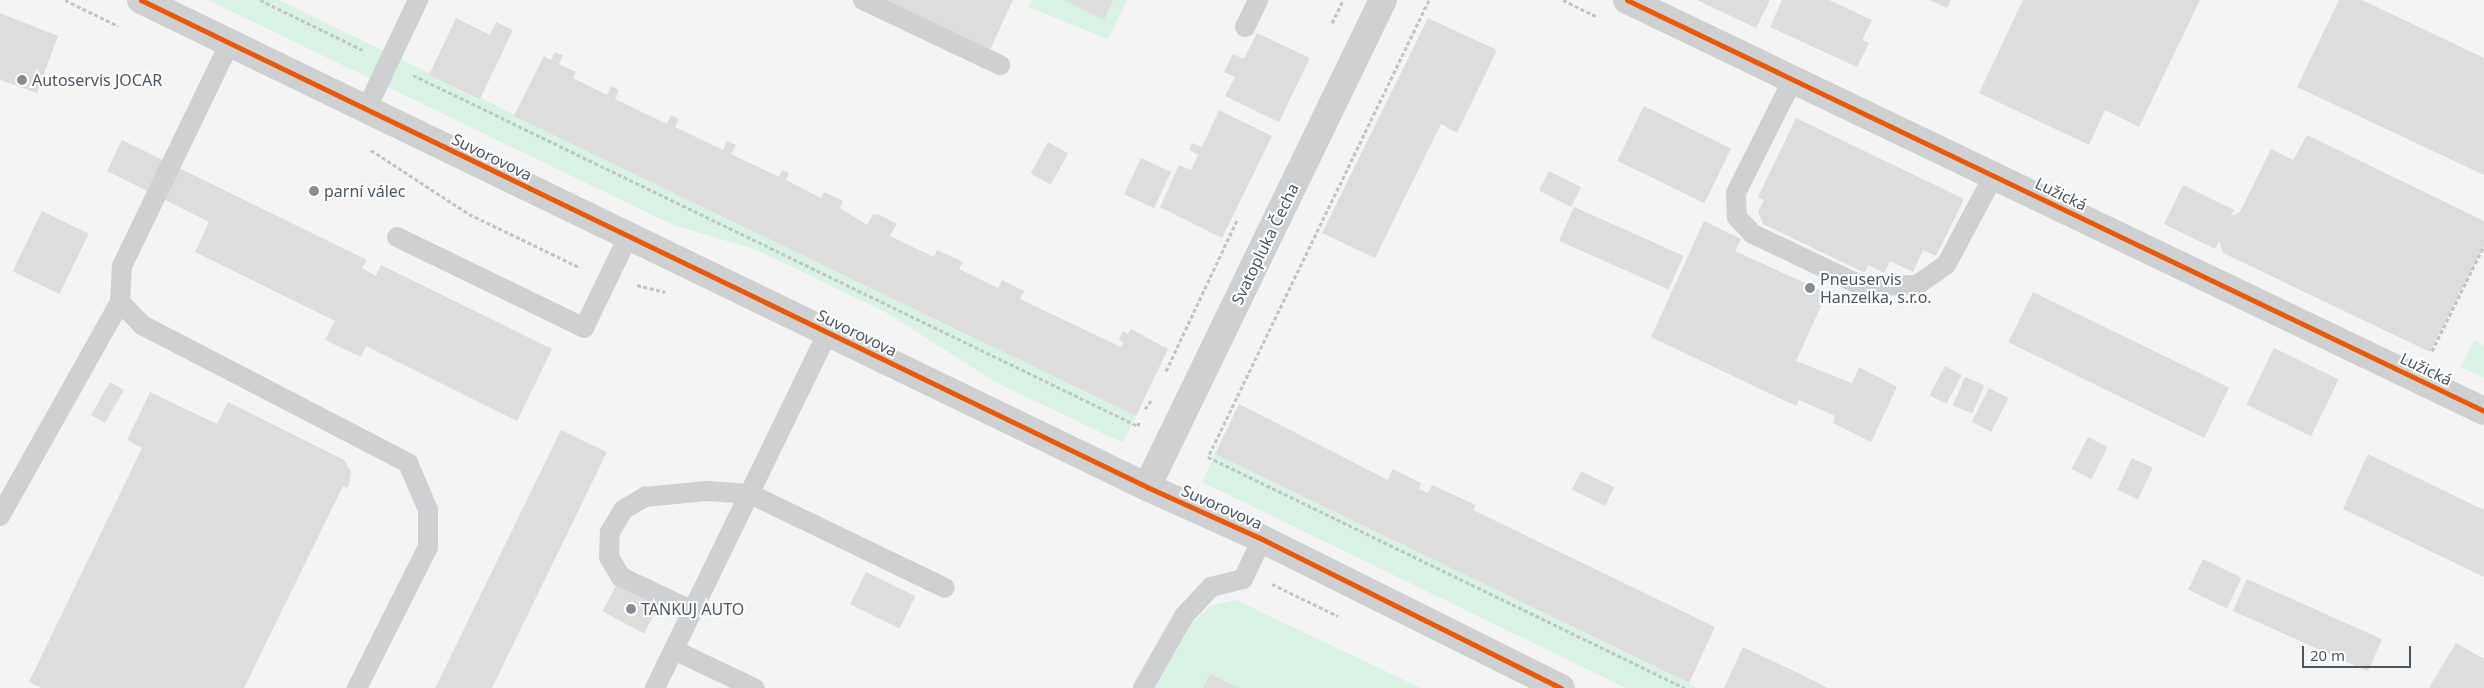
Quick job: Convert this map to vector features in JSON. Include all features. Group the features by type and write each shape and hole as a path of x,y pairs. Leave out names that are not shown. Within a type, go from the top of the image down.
{"street":[{"name":"Suvorovova","path":"141,0 628,237 728,282 827,333 1147,487 1262,539 1555,687"},
{"name":"Svatopluka Čecha","path":"1147,487 1383,0"},
{"name":"Lužická","path":"1628,0 2484,411"}],"lane":[{"path":"366,110 418,0"},
{"path":"863,0 1000,65"},
{"path":"1245,28 1258,0"},
{"path":"0,516 120,302 122,266 230,43"},
{"path":"1793,80 1736,193 1737,216 1753,234 1862,286 1917,285 1946,266 1994,175"},
{"path":"397,237 584,328 628,237"},
{"path":"120,302 142,325 408,463 428,510 428,547 357,688"},
{"path":"655,688 827,333"},
{"path":"693,611 621,577 608,557 610,532 623,510 645,497 706,491 750,494 945,588"},
{"path":"1143,688 1184,616 1212,588 1243,579 1262,539"},
{"path":"674,650 745,686"}],"path":[{"path":"65,0 127,30"},
{"path":"260,0 1138,426 1156,392"},
{"path":"1331,26 1344,0"},
{"path":"1428,0 1208,456 1685,688"},
{"path":"366,147 469,214 593,274 673,294"},
{"path":"1163,378 1240,215"},
{"path":"2429,358 2484,246"},
{"path":"1247,572 1344,619"}],"green space":[{"path":"208,0 279,0 1136,416 1123,443 999,384 885,312 757,250 673,225"},
{"path":"1032,0 1064,0 1104,19 1113,0 1127,0 1108,39 1029,7"},
{"path":"2474,340 2484,345 2484,378 2461,367"},
{"path":"1215,454 1698,688 1626,688 1202,482"},
{"path":"1236,600 1421,688 1155,688 1192,623 1212,605"}],"building":[{"path":"878,0 1013,0 989,52"},
{"path":"1064,0 1113,0 1104,20"},
{"path":"1697,0 1770,0 1756,28"},
{"path":"1782,0 1829,0 1872,20 1862,40 1869,43 1857,67 1770,27"},
{"path":"1930,0 1951,0 1947,8"},
{"path":"2023,0 2200,0 2139,127 2105,110 2089,145 1979,93"},
{"path":"2339,0 2362,0 2484,58 2484,175 2297,87"},
{"path":"0,13 58,36 37,93 0,80"},
{"path":"456,18 490,35 496,22 513,30 480,99 429,75"},
{"path":"1428,18 1497,50 1457,133 1441,124 1375,258 1322,233"},
{"path":"1257,33 1310,58 1279,122 1225,96 1235,77 1224,72 1233,54 1244,59"},
{"path":"555,52 563,55 559,64 576,72 573,78 607,95 611,86 619,90 615,99 667,124 671,115 679,119 675,127 723,150 727,141 736,145 731,154 779,177 782,170 789,173 786,180 821,198 824,192 843,201 840,208 867,225 873,214 880,215 897,224 890,236 934,257 937,250 963,262 959,269 998,288 1002,280 1024,291 1020,299 1121,347 1123,342 1119,340 1123,331 1128,334 1131,329 1168,349 1136,416 514,116 544,56 551,60"},
{"path":"1644,106 1731,149 1704,203 1617,161"},
{"path":"1219,110 1272,136 1222,238 1160,207 1179,165 1191,170 1198,155 1189,150 1192,143 1202,147"},
{"path":"1796,118 1964,199 1936,256 1923,250 1913,272 1890,261 1884,273 1868,265 1865,273 1763,224 1758,212 1764,200 1758,197"},
{"path":"2307,135 2484,221 2484,246 2430,352 2223,253 2219,241 2215,249 2164,224 2183,185 2234,210 2231,216 2240,212 2271,149 2293,160"},
{"path":"122,140 367,260 362,268 376,276 381,265 552,349 517,421 366,346 361,357 325,340 335,321 195,252 209,222 107,171"},
{"path":"1048,142 1068,153 1051,185 1031,173"},
{"path":"1141,158 1171,172 1154,208 1124,194"},
{"path":"1549,171 1581,187 1571,207 1539,191"},
{"path":"1574,207 1684,256 1669,290 1559,241"},
{"path":"42,211 89,234 59,294 13,271"},
{"path":"1704,221 1741,239 1735,251 1827,293 1796,361 1852,383 1859,367 1897,387 1871,442 1833,423 1835,416 1799,400 1796,406 1651,337"},
{"path":"2033,292 2229,388 2204,438 2008,342"},
{"path":"2274,348 2339,380 2311,436 2246,405"},
{"path":"1945,366 1962,375 1946,404 1930,395"},
{"path":"1965,377 1984,385 1972,414 1953,406"},
{"path":"110,382 124,390 105,423 91,415"},
{"path":"1989,388 2009,398 1991,432 1972,422"},
{"path":"150,392 217,424 228,402 344,460 351,472 350,480 347,488 343,486 244,688 42,688 29,682 142,448 127,440"},
{"path":"1239,404 1388,480 1393,469 1421,483 1419,489 1428,493 1432,485 1476,505 1473,510 1715,627 1689,683 1215,454"},
{"path":"561,430 607,452 492,688 435,688"},
{"path":"2088,437 2108,447 2091,479 2072,469"},
{"path":"2368,454 2484,510 2484,577 2343,509"},
{"path":"2132,458 2153,468 2138,499 2117,490"},
{"path":"1581,471 1614,487 1605,506 1572,490"},
{"path":"2203,559 2242,578 2227,608 2188,590"},
{"path":"866,572 915,596 900,628 850,604"},
{"path":"2247,579 2382,639 2368,671 2233,611"},
{"name":"TANKUJ AUTO","path":"617,584 658,606 644,633 602,611"},
{"path":"2456,643 2484,659 2484,688 2429,688"},
{"path":"1743,647 1796,672 1828,688 1724,688"},
{"path":"1210,674 1239,688 1203,688"}],"cycle path":[{"path":"141,0 1147,487 1262,539 1561,688"},
{"path":"1627,0 2484,411"}],"place":[{"name":"Autoservis JOCAR","path":"22,80"},
{"name":"parní válec","path":"314,191"},
{"name":"Pneuservis Hanzelka, s.r.o.","path":"1810,288"},
{"name":"TANKUJ AUTO","path":"631,609"}]}
